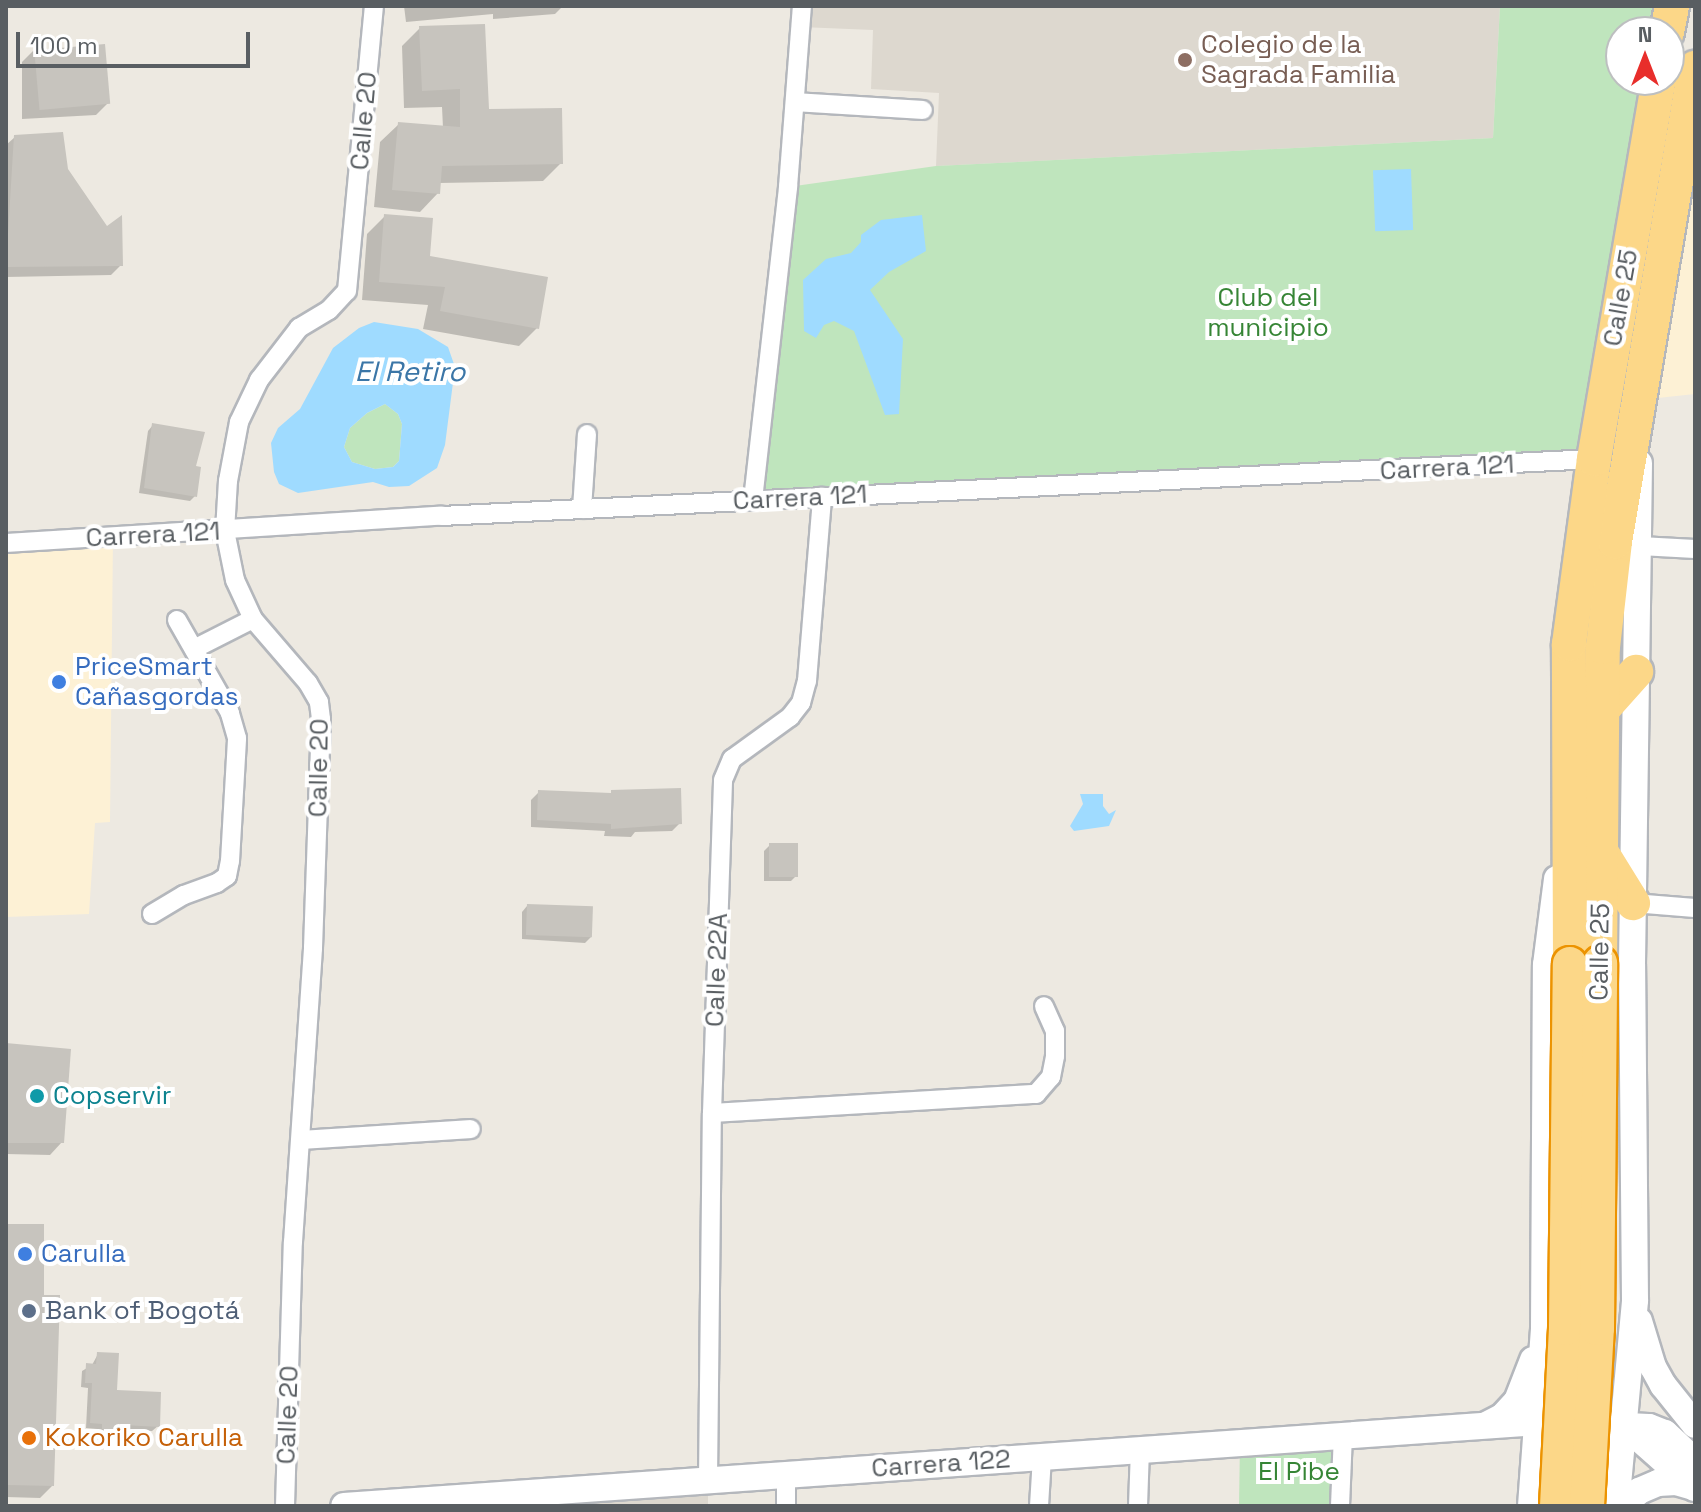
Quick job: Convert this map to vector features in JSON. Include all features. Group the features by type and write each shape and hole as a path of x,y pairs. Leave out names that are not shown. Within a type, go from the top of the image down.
{"highway":[{"name":"Calle 25","path":"1540,1500 1566,1328 1585,963 1602,853 1603,647 1615,542 1695,68"},
{"name":"Calle 25","path":"1610,1504 1597,1328 1585,963 1567,804 1569,644 1594,459 1656,96"},
{"path":"1603,709 1636,672"},
{"path":"1602,853 1633,903"}],"main road":[{"name":"Calle 25","path":"1610,1504 1623,1425 1635,1300 1633,903 1640,546 1639,400"},
{"name":"Calle 25","path":"1540,1500 1538,1422 1544,1330 1546,965 1567,804"},
{"path":"1635,1300 1653,1367 1673,1401 1695,1425"},
{"path":"1544,1330 1547,1346 1556,1359 1570,1369 1586,1372 1602,1370 1616,1362 1626,1349 1631,1334"},
{"path":"1486,1425 1502,1417 1517,1401 1544,1330"},
{"name":"Carrera 122","path":"344,1506 1486,1425 1538,1422 1623,1425"},
{"path":"1623,1425 1695,1479"},
{"path":"1540,1500 1550,1466 1579,1459 1605,1472 1610,1504 1658,1483 1695,1479"}],"street":[{"name":"Calle 20","path":"285,1506 293,1242 302,1140 321,719 319,702 308,683 253,619 235,580 225,531 228,481 239,422 259,380 299,328 329,310 347,291 374,6"},
{"path":"753,500 795,102 802,6"},
{"path":"795,102 923,110"},
{"path":"582,509 587,434"},
{"name":"Carrera 121","path":"6,543 582,509 1594,459"},
{"name":"Calle 22A","path":"708,1481 712,1113 723,780 732,759 790,717 801,703 807,681 822,497"},
{"path":"1640,546 1695,549"},
{"path":"194,649 253,619"},
{"path":"152,914 184,895 217,883 227,876 230,861 237,738 230,713 177,620"},
{"path":"1633,903 1695,908"},
{"path":"712,1113 1036,1094 1051,1077 1055,1056 1055,1031 1044,1006"},
{"path":"302,1140 471,1129"},
{"path":"1340,1506 1343,1435"},
{"path":"1138,1506 1140,1450"},
{"path":"1039,1506 1042,1457"},
{"path":"786,1475 786,1506"}],"shaded area":[{"name":"Colegio de la Sagrada Familia","path":"802,6 1500,6 1493,138 936,166 939,93 871,89 873,30 801,27"},
{"path":"1695,68 1695,394 1639,400"},
{"name":"PriceSmart Cañasgordas","path":"113,537 110,822 95,823 89,914 6,917 6,543"},
{"path":"708,1481 708,1506 344,1506"}],"green space":[{"name":"Club del municipio","path":"1500,6 1672,6 1670,16 1605,16 1605,96 1656,96 1594,459 753,500 788,187 936,166 1493,138"},
{"path":"385,404 398,414 402,424 399,461 393,467 375,469 352,462 344,447 350,428 367,413"},
{"name":"El Pibe","path":"1343,1435 1340,1506 1239,1506 1240,1443"}],"water":[{"path":"1411,169 1413,230 1375,231 1373,170"},
{"path":"922,215 926,251 889,272 870,290 903,339 899,414 885,415 854,331 834,321 824,325 816,338 804,331 803,280 826,259 851,253 861,242 861,235 881,220"},
{"name":"El Retiro","path":"374,322 418,329 448,347 455,367 445,445 437,468 409,486 389,487 373,482 298,493 279,484 274,472 271,443 278,428 300,409 333,348 359,328","holes":["385,404 398,414 402,424 399,461 393,467 375,469 352,462 344,447 350,428 367,413"]},
{"path":"1080,794 1103,794 1103,806 1109,814 1116,810 1109,826 1074,831 1070,826 1083,804"}],"building":[{"path":"485,24 489,109 562,108 563,164 442,166 440,194 392,190 398,122 460,127 460,89 422,91 419,26"},
{"path":"105,44 110,104 39,110 34,50"},
{"path":"63,132 68,169 107,226 122,215 123,266 6,267 14,135"},
{"path":"384,214 433,218 430,256 548,277 539,329 440,311 445,287 379,282"},
{"path":"152,423 205,432 196,466 201,467 197,497 144,488"},
{"path":"681,788 682,824 611,829 611,824 537,820 538,790 611,793 611,790"},
{"path":"769,843 798,843 798,877 769,877"},
{"path":"527,904 593,906 592,937 526,935"},
{"name":"Copservir","path":"6,1043 71,1049 64,1143 6,1143"},
{"path":"6,1224 44,1224 44,1295 60,1295 54,1486 7,1485"},
{"path":"97,1352 119,1353 117,1390 161,1392 160,1427 123,1425 123,1430 102,1429 102,1424 90,1423 92,1383 85,1383 86,1363 96,1364"}],"place":[{"name":"Colegio de la Sagrada Familia","path":"1185,60"},
{"name":"PriceSmart Cañasgordas","path":"59,682"},
{"name":"Copservir","path":"37,1096"},
{"name":"Carulla","path":"25,1254"},
{"name":"Bank of Bogotá","path":"29,1311"},
{"name":"Kokoriko Carulla","path":"29,1438"}]}
